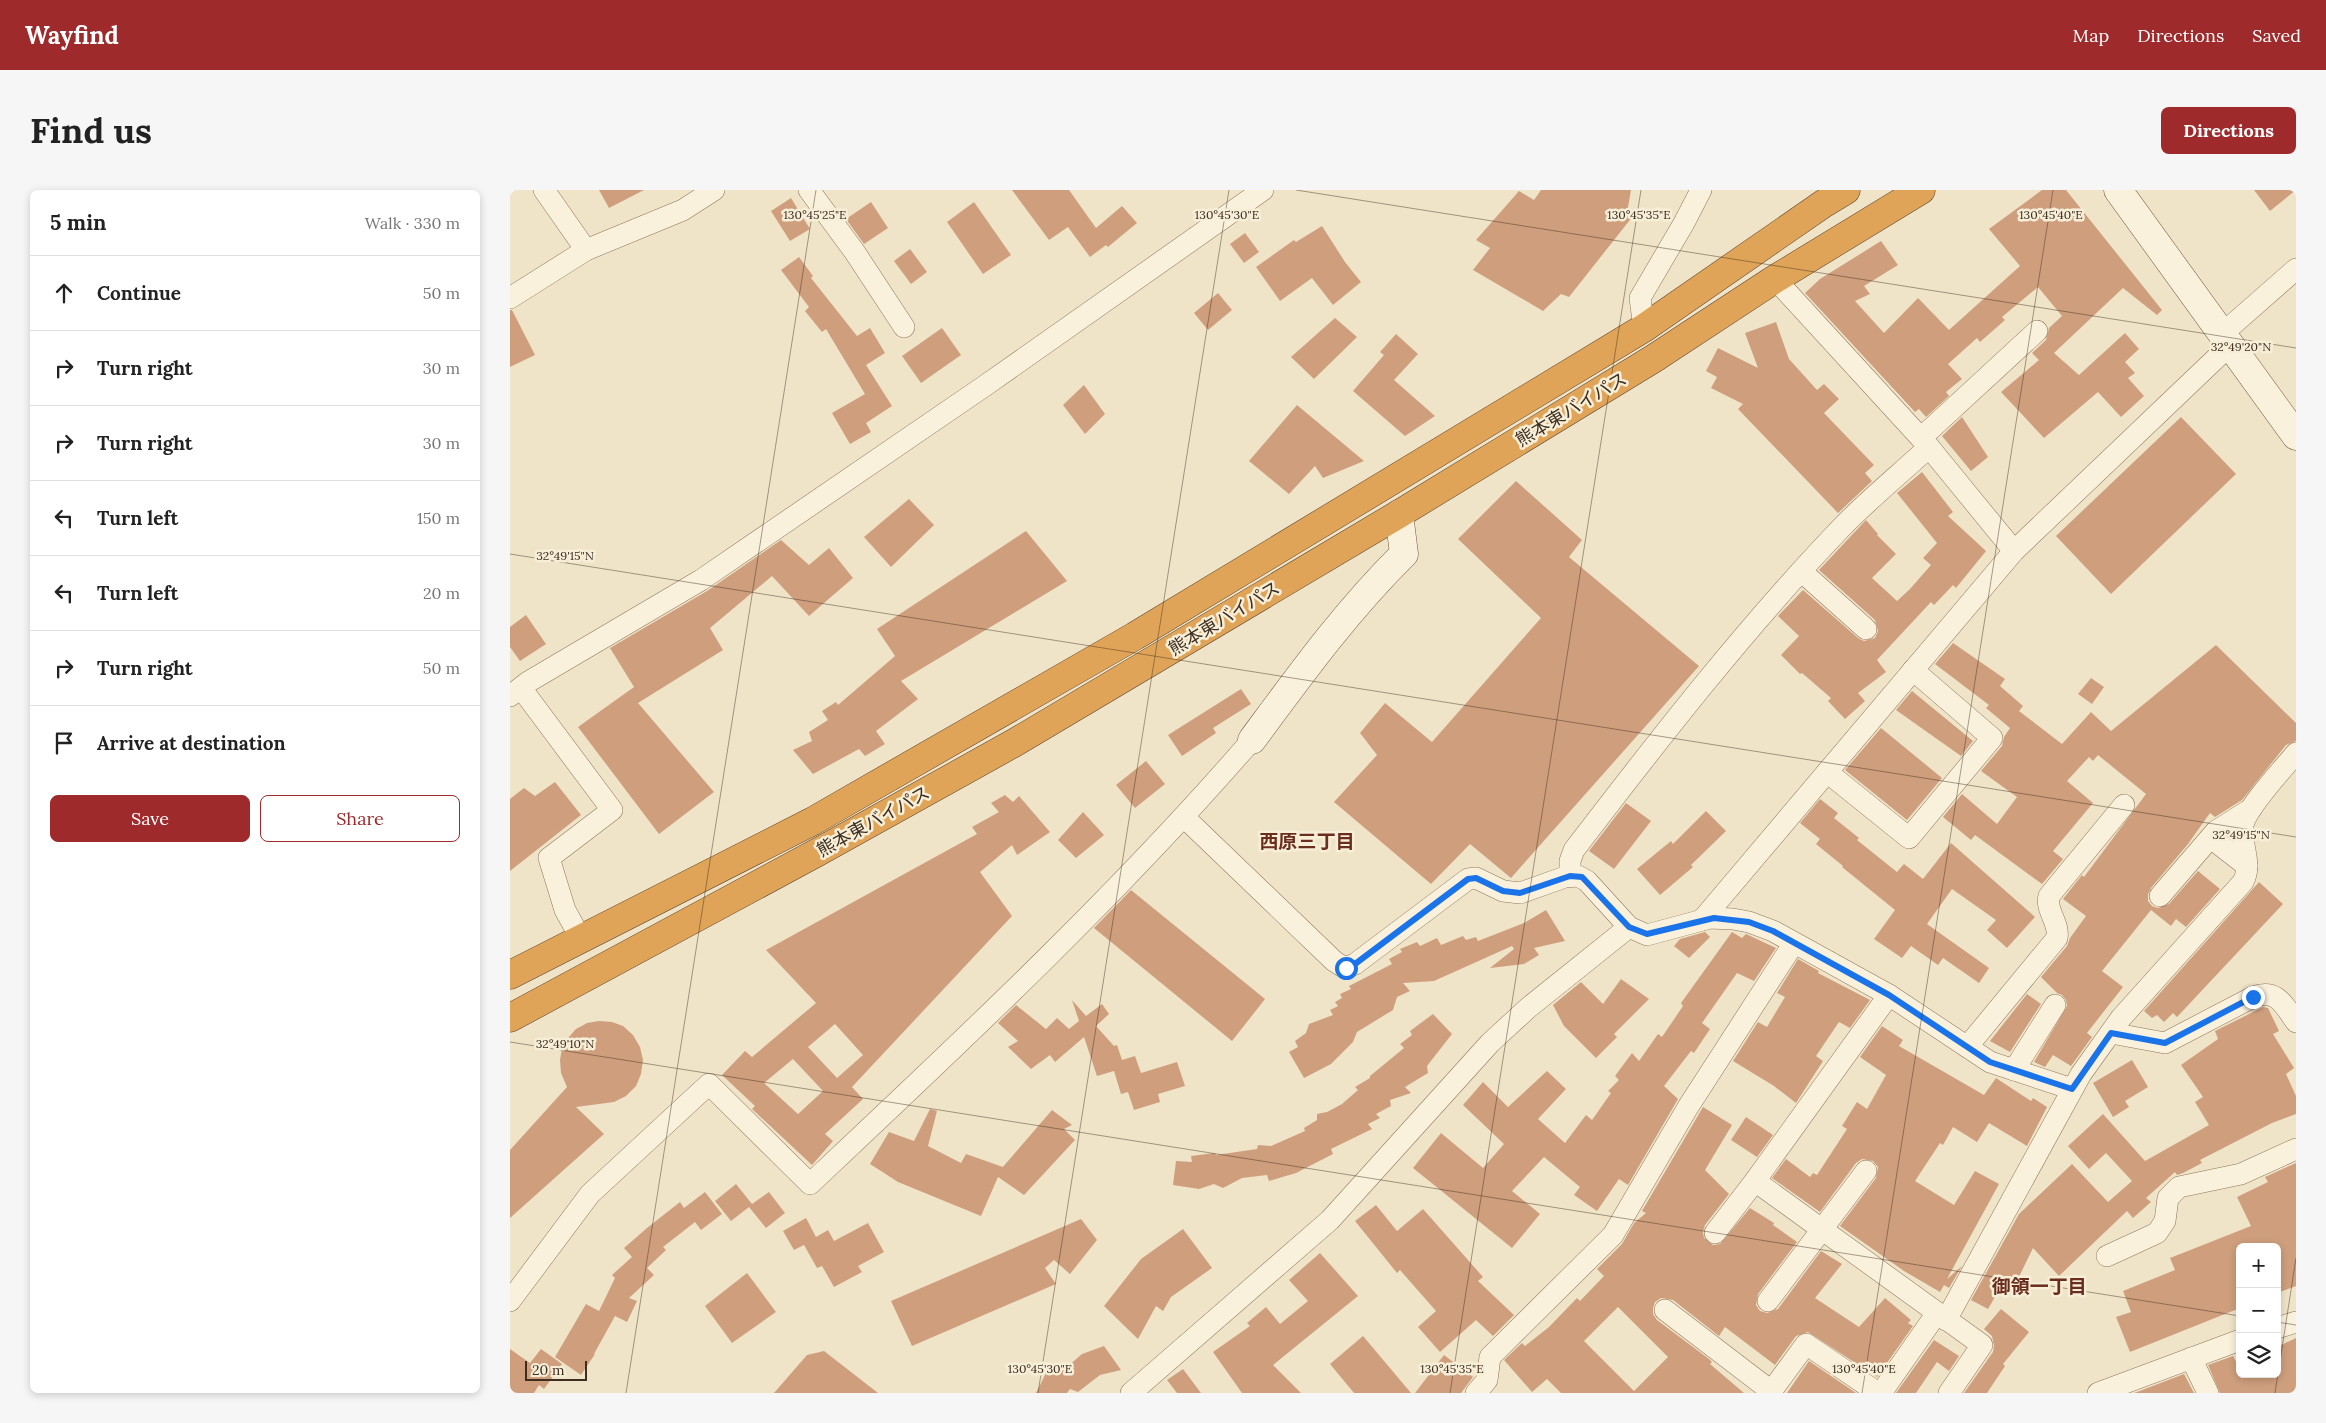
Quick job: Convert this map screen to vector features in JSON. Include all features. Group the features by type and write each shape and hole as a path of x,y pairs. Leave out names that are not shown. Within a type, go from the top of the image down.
{"highway":[{"name":"熊本東バイパス","path":"510,975 813,821 1135,636 1644,328 1822,204 1846,190"},
{"name":"熊本東バイパス","path":"510,1018 818,852 1014,743 1399,514 1654,359 1775,279 1921,190"}],"street":[{"path":"544,190 586,250"},
{"path":"510,298 586,250 683,210 714,190"},
{"path":"810,190 854,251 904,327"},
{"path":"581,939 565,910 550,858 612,810 515,692 701,580 978,391 1263,190"},
{"path":"1644,328 1640,298 1684,224 1701,190"},
{"path":"2118,190 2296,436"},
{"path":"1702,920 2014,551 2296,269"},
{"path":"1775,279 1925,442 2014,551"},
{"path":"1570,876 1570,861 1574,850 1728,657 1801,571 1925,442 2037,331"},
{"path":"510,1301 590,1194 708,1084 810,1184 952,1050 1185,818 1252,740 1322,645 1376,582 1404,554 1399,514"},
{"path":"1801,571 1866,629"},
{"path":"1827,772 1909,838 1992,738 1913,670"},
{"path":"1665,1310 1771,1392 1806,1344 1880,1393 1942,1316 2072,1089 2111,1033 2247,876 2243,826 2251,809 2296,753"},
{"path":"1967,1047 2056,938 2057,928 2048,902 2049,896 2124,805"},
{"path":"2160,896 2216,831 2251,809"},
{"path":"1185,818 1334,960 1346,968 1355,964 1468,879 1476,878 1503,891 1520,893 1570,876 1582,877 1629,927 1647,934 1702,920 1725,918 1749,922 1794,943 1889,995 1990,1062 2072,1089"},
{"path":"2211,838 2247,866"},
{"path":"1131,1393 1330,1220 1490,1043 1528,1008 1629,927"},
{"path":"1476,1393 1487,1380 1490,1357 1613,1235 1688,1107 1794,943"},
{"path":"2111,1033 2165,1043 2253,997 2263,994 2279,998 2296,1022"},
{"path":"1715,1234 1889,995"},
{"path":"2014,1070 2054,1005"},
{"path":"2107,1256 2157,1233 2165,1221 2168,1198 2178,1187 2240,1174 2296,1149"},
{"path":"1768,1301 1866,1171"},
{"path":"1755,1181 1982,1345 1949,1393"},
{"path":"2281,1327 2296,1322"},
{"path":"2098,1393 2141,1386 2192,1358 2236,1342"},
{"path":"2192,1358 2208,1393"}],"building":[{"path":"599,190 644,190 609,208"},
{"path":"1012,190 1069,190 1096,228 1122,206 1137,223 1108,247 1106,245 1090,257 1068,227 1049,240"},
{"path":"1541,190 1631,190 1627,213 1633,216 1569,297 1561,294 1543,311 1473,270 1490,248 1476,240 1519,191 1534,200"},
{"path":"2042,190 2066,190 2162,310 2157,315 2123,288 2054,353 2079,375 2125,333 2139,349 2125,362 2135,373 2128,378 2144,396 2121,417 2098,392 2044,438 2001,392 2039,360 2032,353 2046,340 2049,328 2062,316 2038,287 2002,317 2005,320 1980,342 1977,338 1948,364 1962,379 1946,392 1949,396 1926,417 1919,409 1915,412 1805,293 1820,279 1881,241 1898,265 1864,286 1870,294 1855,301 1884,333 1918,298 1949,330 2020,266 1989,229"},
{"path":"2254,190 2296,190 2270,211"},
{"path":"791,198 810,229 790,241 771,211"},
{"path":"871,202 888,228 864,244 846,219"},
{"path":"974,202 1011,255 983,274 947,222"},
{"path":"1322,226 1345,262 1361,282 1333,305 1312,278 1280,301 1256,267 1294,240 1296,242"},
{"path":"1245,233 1259,252 1244,263 1230,244"},
{"path":"910,249 927,272 911,284 894,261"},
{"path":"799,257 813,276 811,278 857,336 870,328 885,353 866,365 892,406 866,423 871,432 850,444 832,413 865,394 826,329 822,332 805,311 809,307 781,270"},
{"path":"1218,293 1232,310 1208,330 1194,313"},
{"path":"510,310 512,310 535,355 510,367"},
{"path":"1335,318 1357,337 1314,379 1291,357"},
{"path":"1776,322 1789,359 1817,390 1824,384 1839,399 1824,413 1874,465 1865,473 1872,481 1838,513 1738,409 1743,404 1711,388 1717,377 1706,371 1718,348 1758,368 1745,333"},
{"path":"942,328 961,355 921,383 902,356"},
{"path":"1396,334 1418,354 1394,380 1435,416 1405,436 1353,391 1384,355 1380,352"},
{"path":"1084,385 1105,414 1085,434 1063,405"},
{"path":"1297,405 1364,461 1323,478 1315,466 1289,494 1249,461"},
{"path":"1962,417 1988,457 1971,471 1942,436"},
{"path":"2181,417 2236,474 2111,594 2056,536"},
{"path":"1922,472 1953,512 1948,516 1986,551 1956,588 1953,585 1934,605 1931,602 1877,660 1886,672 1858,693 1865,701 1845,719 1828,701 1831,698 1802,673 1800,674 1781,655 1799,636 1778,616 1803,590 1858,638 1864,641 1875,638 1878,631 1875,620 1819,570 1866,520 1877,535 1896,554 1872,578 1897,601 1910,589 1931,565 1923,558 1937,543 1897,493"},
{"path":"1516,481 1582,540 1569,557 1699,666 1511,878 1470,844 1431,884 1334,802 1377,755 1360,733 1385,703 1432,742 1541,618 1458,539"},
{"path":"909,499 934,525 891,567 864,537"},
{"path":"1026,531 1067,581 901,681 918,699 876,731 885,744 865,756 859,749 813,774 793,750 812,741 809,732 828,720 822,711 836,702 838,705 895,656 877,629"},
{"path":"781,540 809,565 829,548 853,578 809,616 772,576 710,628 723,650 638,703 714,792 659,834 578,727 634,687 610,648 707,591"},
{"path":"526,615 546,644 520,661 510,647 510,627"},
{"path":"1953,643 2005,679 2000,686 2023,706 2019,711 2062,744 2091,712 2111,731 2216,645 2296,723 2296,741 2286,745 2242,800 2215,817 2210,813 2188,844 2151,888 2148,894 2148,901 2152,906 2158,908 2169,904 2198,871 2220,889 2186,927 2176,919 2171,926 2151,910 2102,971 2123,987 2087,1033 2092,1037 2071,1066 2053,1055 2045,1067 2034,1062 2067,1006 2066,1000 2062,995 2057,993 2041,977 2067,946 2070,938 2086,916 2063,899 2082,875 2084,877 2146,794 2098,755 2093,761 2089,757 2067,781 2093,803 2053,851 2063,859 2042,884 1975,835 1971,840 1943,817 1962,794 1997,824 2017,797 1981,771 2002,746 2004,737 2010,728 1986,708 1989,705 1935,664"},
{"path":"2091,678 2104,687 2092,704 2078,694"},
{"path":"1241,689 1251,704 1213,728 1216,733 1182,756 1168,735"},
{"path":"1912,691 1973,741 1961,756 1896,710"},
{"path":"1881,728 1942,778 1907,820 1845,770"},
{"path":"1146,761 1165,784 1135,808 1116,785"},
{"path":"555,782 581,815 510,871 510,799 524,788 535,796"},
{"path":"1005,795 1013,802 1019,796 1050,832 1017,855 1012,845 980,872 1012,916 852,1087 863,1099 825,1134 833,1141 812,1165 752,1109 755,1106 722,1075 745,1051 752,1057 816,1003 766,950 977,834 972,827 999,812 991,803","holes":["835,1024 863,1055 837,1078 808,1047","793,1059 823,1091 798,1114 764,1083"]},
{"path":"1820,799 1838,813 1834,818 1859,838 1857,840 1897,872 1904,864 1923,879 1951,843 2035,917 2007,948 1987,930 1996,920 1952,889 1927,924 1989,968 1979,983 1943,958 1938,965 1911,946 1902,958 1874,939 1895,910 1816,844 1820,839 1800,823"},
{"path":"1626,803 1651,821 1614,869 1589,851"},
{"path":"1706,811 1726,831 1691,865 1693,867 1660,895 1637,869 1671,841 1673,844"},
{"path":"1083,812 1104,835 1076,858 1058,840"},
{"path":"2259,882 2283,904 2177,1017 2173,1013 2164,1022 2157,1015 2152,1018 2144,1011"},
{"path":"1131,890 1265,999 1232,1041 1094,928"},
{"path":"1546,910 1565,941 1534,948 1539,955 1524,964 1490,968 1514,949 1512,946 1434,981 1403,983 1410,991 1397,997 1393,1010 1357,1032 1353,1042 1331,1064 1304,1078 1289,1052 1298,1047 1295,1041 1306,1033 1309,1024 1333,1015 1330,1010 1338,1006 1335,1002 1342,998 1340,994 1351,989 1349,986 1392,964 1389,959 1402,952 1400,949 1417,942 1420,946 1437,938 1441,945 1463,936 1466,940 1476,937 1478,941 1524,923"},
{"path":"1705,932 1710,937 1689,958 1674,946 1680,939"},
{"path":"1732,932 1742,938 1746,934 1776,948 1754,981 1737,973 1702,1023 1710,1029 1694,1053 1691,1051 1664,1086 1678,1099 1628,1185 1619,1179 1597,1211 1574,1195 1580,1187 1544,1157 1512,1191 1540,1214 1512,1248 1413,1168 1441,1133 1483,1168 1504,1144 1463,1105 1483,1082 1508,1107 1547,1071 1566,1089 1538,1119 1565,1143 1586,1115 1592,1120 1611,1093 1608,1091 1619,1080 1615,1076 1632,1053 1639,1061 1658,1034 1662,1037 1683,1006 1681,1003"},
{"path":"1798,959 1819,971 1818,973 1870,1000 1850,1028 1839,1022 1816,1056 1823,1061 1796,1103 1774,1086 1733,1061 1758,1022 1767,1027 1785,997 1777,993"},
{"path":"1621,979 1649,999 1614,1034 1617,1037 1596,1058 1564,1026 1553,1005 1581,982 1603,1004"},
{"path":"2027,994 2041,1004 2010,1052 1990,1041"},
{"path":"1072,1000 1086,1016 1102,1004 1109,1014 1096,1026 1114,1046 1117,1045 1122,1060 1135,1056 1141,1073 1177,1062 1185,1086 1158,1094 1160,1102 1134,1110 1128,1092 1121,1094 1114,1071 1097,1076 1084,1037 1055,1062 1050,1055 1031,1069 1008,1047 1018,1041 998,1023 1016,1005 1046,1029 1057,1018 1069,1029 1079,1021"},
{"path":"2263,1007 2268,1008 2279,1031 2273,1034 2294,1068 2286,1074 2296,1096 2296,1114 2272,1123 2200,1160 2202,1163 2183,1173 2177,1175 2175,1172 2146,1198 2151,1202 2133,1218 2127,1211 2059,1276 2033,1248 2016,1283 2006,1278 1988,1309 1971,1300 2019,1214 2072,1164 2108,1202 2132,1181 2106,1153 2089,1169 2068,1146 2103,1114 2145,1161 2209,1125 2195,1102 2203,1097 2181,1065 2218,1039 2215,1031"},
{"path":"1433,1014 1452,1034 1427,1066 1428,1073 1405,1087 1411,1093 1390,1100 1391,1106 1376,1114 1380,1118 1368,1124 1372,1129 1331,1149 1333,1154 1296,1173 1269,1181 1267,1175 1242,1178 1223,1188 1214,1184 1199,1189 1173,1185 1176,1161 1192,1162 1191,1156 1215,1153 1216,1155 1257,1149 1258,1145 1271,1146 1305,1131 1304,1128 1317,1120 1317,1114 1327,1112 1342,1104 1358,1090 1355,1087 1370,1078 1404,1048 1400,1044 1412,1035 1410,1031"},
{"path":"599,1021 612,1022 623,1026 633,1035 640,1047 643,1060 641,1074 636,1086 626,1096 614,1102 576,1107 604,1134 510,1218 510,1150 567,1087 561,1073 560,1060 562,1048 568,1038 576,1029 587,1023"},
{"path":"1882,1026 1903,1040 1899,1046 1984,1095 1996,1078 2031,1101 2033,1098 2047,1107 2027,1146 1989,1123 1977,1142 1953,1127 1943,1145 1940,1143 1915,1181 1954,1205 1975,1171 1999,1184 1947,1279 1962,1266 1949,1288 1944,1285 1940,1292 1904,1271 1840,1226 1876,1178 1878,1167 1873,1161 1862,1159 1856,1163 1820,1212 1772,1178 1786,1159 1810,1177 1813,1173 1817,1175 1847,1129 1842,1126 1857,1102 1867,1109 1886,1075 1860,1057"},
{"path":"2132,1060 2148,1087 2125,1101 2129,1107 2113,1117 2093,1083"},
{"path":"1703,1107 1732,1125 1705,1170 1729,1194 1705,1225 1704,1238 1713,1245 1720,1244 1750,1208 1774,1223 1773,1225 1797,1242 1758,1294 1756,1305 1760,1311 1767,1313 1778,1309 1821,1251 1842,1264 1815,1298 1859,1327 1885,1298 1911,1320 1908,1323 1913,1326 1877,1377 1808,1332 1796,1336 1775,1365 1725,1327 1719,1336 1673,1300 1661,1298 1655,1302 1653,1308 1653,1314 1657,1320 1709,1359 1712,1362 1710,1364 1744,1393 1561,1393 1547,1379 1532,1392 1504,1360 1522,1343 1525,1346 1549,1327 1577,1298 1580,1301 1604,1276 1597,1269 1622,1244 1634,1223 1646,1213 1642,1211","holes":["1618,1307 1668,1357 1634,1391 1584,1341"]},
{"path":"930,1109 937,1111 928,1146 961,1163 966,1154 1003,1167 1052,1110 1072,1125 1064,1129 1075,1140 1024,1195 998,1177 981,1216 898,1182 870,1164 889,1132 914,1141"},
{"path":"1746,1117 1773,1135 1757,1157 1731,1140"},
{"path":"2296,1163 2296,1286 2281,1292 2281,1243 2236,1243 2236,1310 2130,1352 2116,1317 2131,1312 2123,1291 2175,1270 2170,1258 2251,1226 2237,1197 2268,1182 2265,1177"},
{"path":"736,1184 752,1204 769,1192 785,1213 766,1228 749,1207 731,1221 715,1201"},
{"path":"705,1192 722,1214 701,1230 695,1222 663,1247 666,1250 647,1268 654,1275 629,1298 637,1301 627,1322 615,1316 595,1354 581,1375 555,1357 586,1304 599,1311 615,1278 612,1275 632,1257 624,1248 680,1202 684,1208"},
{"path":"1376,1205 1397,1231 1423,1209 1483,1277 1478,1281 1514,1315 1493,1336 1476,1320 1440,1352 1418,1327 1436,1311 1400,1270 1397,1273 1355,1221"},
{"path":"806,1218 816,1237 828,1230 834,1241 868,1223 884,1252 858,1266 862,1272 834,1287 822,1266 817,1268 804,1245 794,1250 783,1231"},
{"path":"1081,1219 1097,1240 1070,1274 1054,1260 1045,1268 1056,1284 912,1346 891,1301"},
{"path":"1183,1229 1212,1268 1171,1297 1163,1311 1156,1306 1138,1339 1104,1306 1141,1259"},
{"path":"1320,1253 1358,1296 1273,1365 1301,1393 1242,1393 1213,1352 1250,1326 1247,1323 1266,1307 1280,1324 1308,1301 1289,1280"},
{"path":"747,1273 776,1312 732,1343 705,1306"},
{"path":"2001,1309 2029,1332 2003,1364 2005,1366 1987,1393 1964,1393 1993,1352 1992,1336 1984,1329"},
{"path":"1363,1336 1411,1393 1354,1393 1330,1364"},
{"path":"2296,1338 2296,1393 2220,1393 2208,1365 2233,1356 2236,1362 2236,1378 2281,1378 2281,1345"},
{"path":"1934,1340 1959,1356 1949,1371 1937,1362 1916,1393 1896,1393"},
{"path":"1104,1346 1121,1370 1100,1375 1078,1392 1070,1389 1067,1393 1036,1393 1046,1373 1061,1372 1082,1354"},
{"path":"510,1349 530,1363 541,1349 562,1364 544,1389 539,1385 534,1393 510,1393"},
{"path":"824,1351 878,1393 774,1393 807,1355"},
{"path":"1444,1355 1473,1377 1461,1393 1415,1393"},
{"path":"1809,1361 1856,1393 1787,1393"},
{"path":"1183,1369 1201,1393 1177,1393 1167,1380"},
{"path":"2184,1374 2194,1393 2134,1393 2137,1392"}],"district":[{"name":"西原三丁目","path":"1307,841"},
{"name":"御領一丁目","path":"2039,1286"}],"route":[{"path":"1346,968 1355,964 1468,879 1476,878 1503,891 1520,893 1535,890 1565,877 1578,876 1587,881 1629,927 1647,934 1714,918 1732,918 1773,931 1889,995 1990,1062 2072,1089 2111,1033 2162,1044 2253,997"}]}
